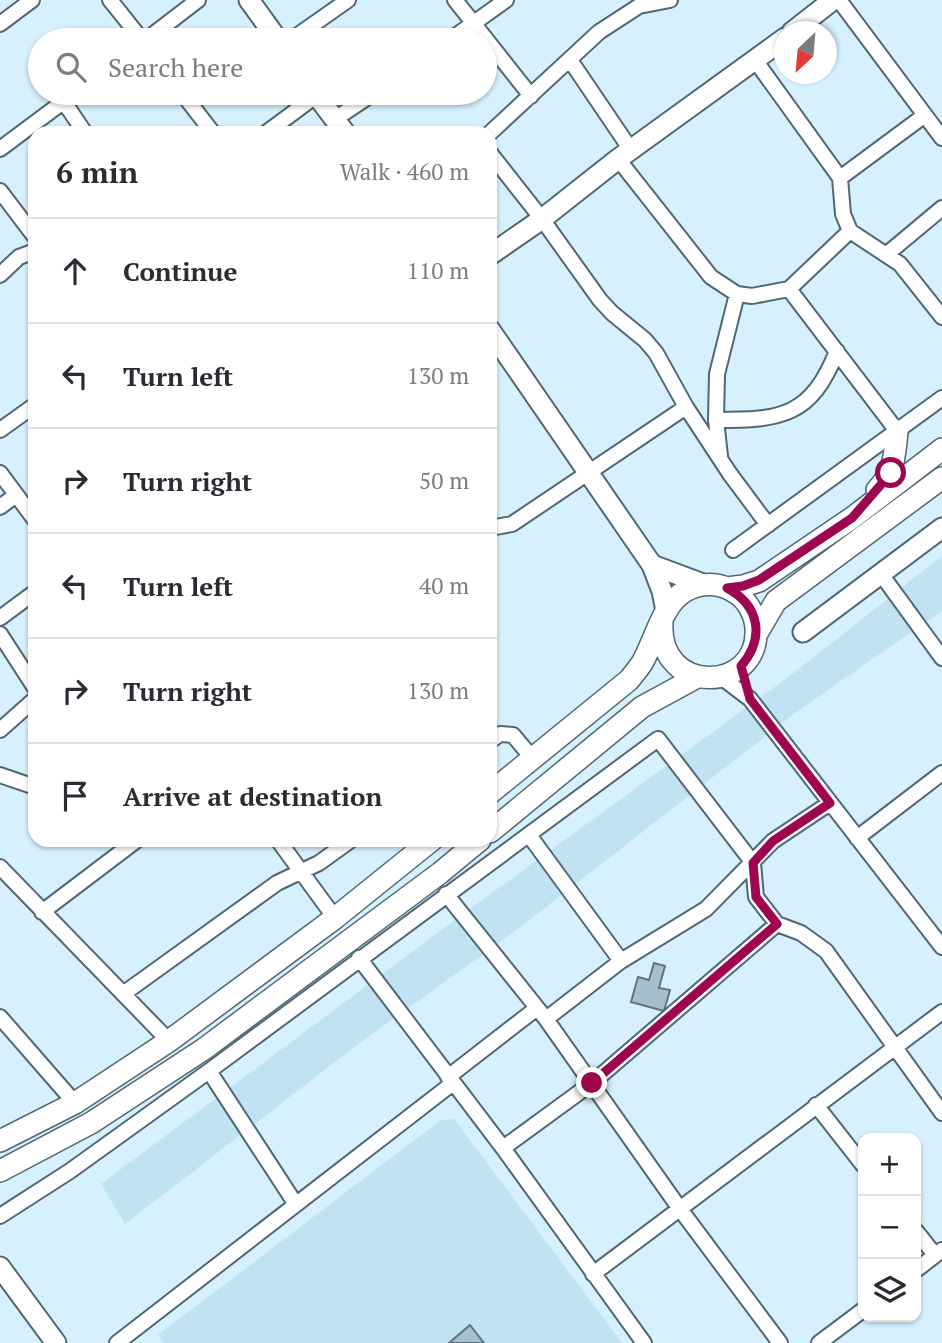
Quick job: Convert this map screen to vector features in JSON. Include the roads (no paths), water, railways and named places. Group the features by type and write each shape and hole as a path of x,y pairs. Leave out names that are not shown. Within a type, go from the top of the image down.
{"main road":[{"path":"852,518 891,473 897,432"},
{"path":"497,787 629,681 642,663 664,617 681,593 703,584 727,588 759,580 852,518 942,449"},
{"path":"756,635 776,601 942,478"},
{"path":"664,617 662,634 669,657 676,666 697,677 721,677 741,666 754,646 756,635 752,611 746,601 727,588"},
{"path":"497,826 642,707 697,677"},
{"path":"0,1141 75,1103 169,1041 335,918 423,847"},
{"path":"0,1171 91,1123 204,1049 472,847"}],"street":[{"path":"3,17 32,0"},
{"path":"110,0 134,28"},
{"path":"160,28 198,0"},
{"path":"248,0 269,28"},
{"path":"308,28 348,0"},
{"path":"455,0 477,28"},
{"path":"468,28 506,0"},
{"path":"497,127 599,32 636,3 670,0"},
{"path":"806,21 833,0"},
{"path":"839,0 942,138"},
{"path":"497,250 774,46"},
{"path":"497,53 531,96"},
{"path":"570,60 624,155 711,277 737,293 752,296 789,289 850,231"},
{"path":"755,60 840,178 843,214 850,231 901,264 942,317"},
{"path":"30,126 58,105"},
{"path":"73,105 82,126"},
{"path":"191,105 208,126"},
{"path":"275,126 302,105"},
{"path":"324,105 340,126 362,105"},
{"path":"840,178 925,115"},
{"path":"1,147 28,127"},
{"path":"497,162 606,306 656,353 686,407 721,461 768,525"},
{"path":"0,191 28,228"},
{"path":"887,254 942,208"},
{"path":"0,275 19,257 28,254"},
{"path":"789,289 897,432"},
{"path":"721,461 716,421 718,374 737,293"},
{"path":"497,340 652,565 662,591 664,617"},
{"path":"716,421 765,419 785,414 814,394 830,370 837,351"},
{"path":"733,550 942,398"},
{"path":"497,527 512,524 686,407"},
{"path":"0,430 28,410"},
{"path":"0,473 28,511"},
{"path":"0,507 16,495"},
{"path":"803,632 942,528"},
{"path":"652,565 703,584"},
{"path":"881,574 941,655"},
{"path":"0,618 28,597"},
{"path":"0,634 28,677"},
{"path":"741,666 750,699"},
{"path":"721,677 750,699 942,947"},
{"path":"0,730 28,705"},
{"path":"497,736 513,735 533,759"},
{"path":"0,1216 70,1171 209,1071 658,739 753,863 756,897 777,924 801,933 826,951 942,1113"},
{"path":"857,838 942,773"},
{"path":"0,775 28,785"},
{"path":"117,1343 450,1080 621,961 706,909 773,841 830,803"},
{"path":"529,835 621,961"},
{"path":"42,912 127,847"},
{"path":"283,847 335,918"},
{"path":"123,994 277,883 319,863 341,847"},
{"path":"0,867 169,1041"},
{"path":"446,894 542,1014 680,1209 780,1343"},
{"path":"503,1148 592,1083 777,924"},
{"path":"359,958 503,1148 644,1343"},
{"path":"593,1274 942,1012"},
{"path":"0,1017 7,1032 75,1103"},
{"path":"209,1071 296,1203"},
{"path":"816,1105 858,1160"},
{"path":"921,1236 938,1253 921,1266"},
{"path":"0,1267 56,1343"},
{"path":"820,1343 858,1314"}]}
